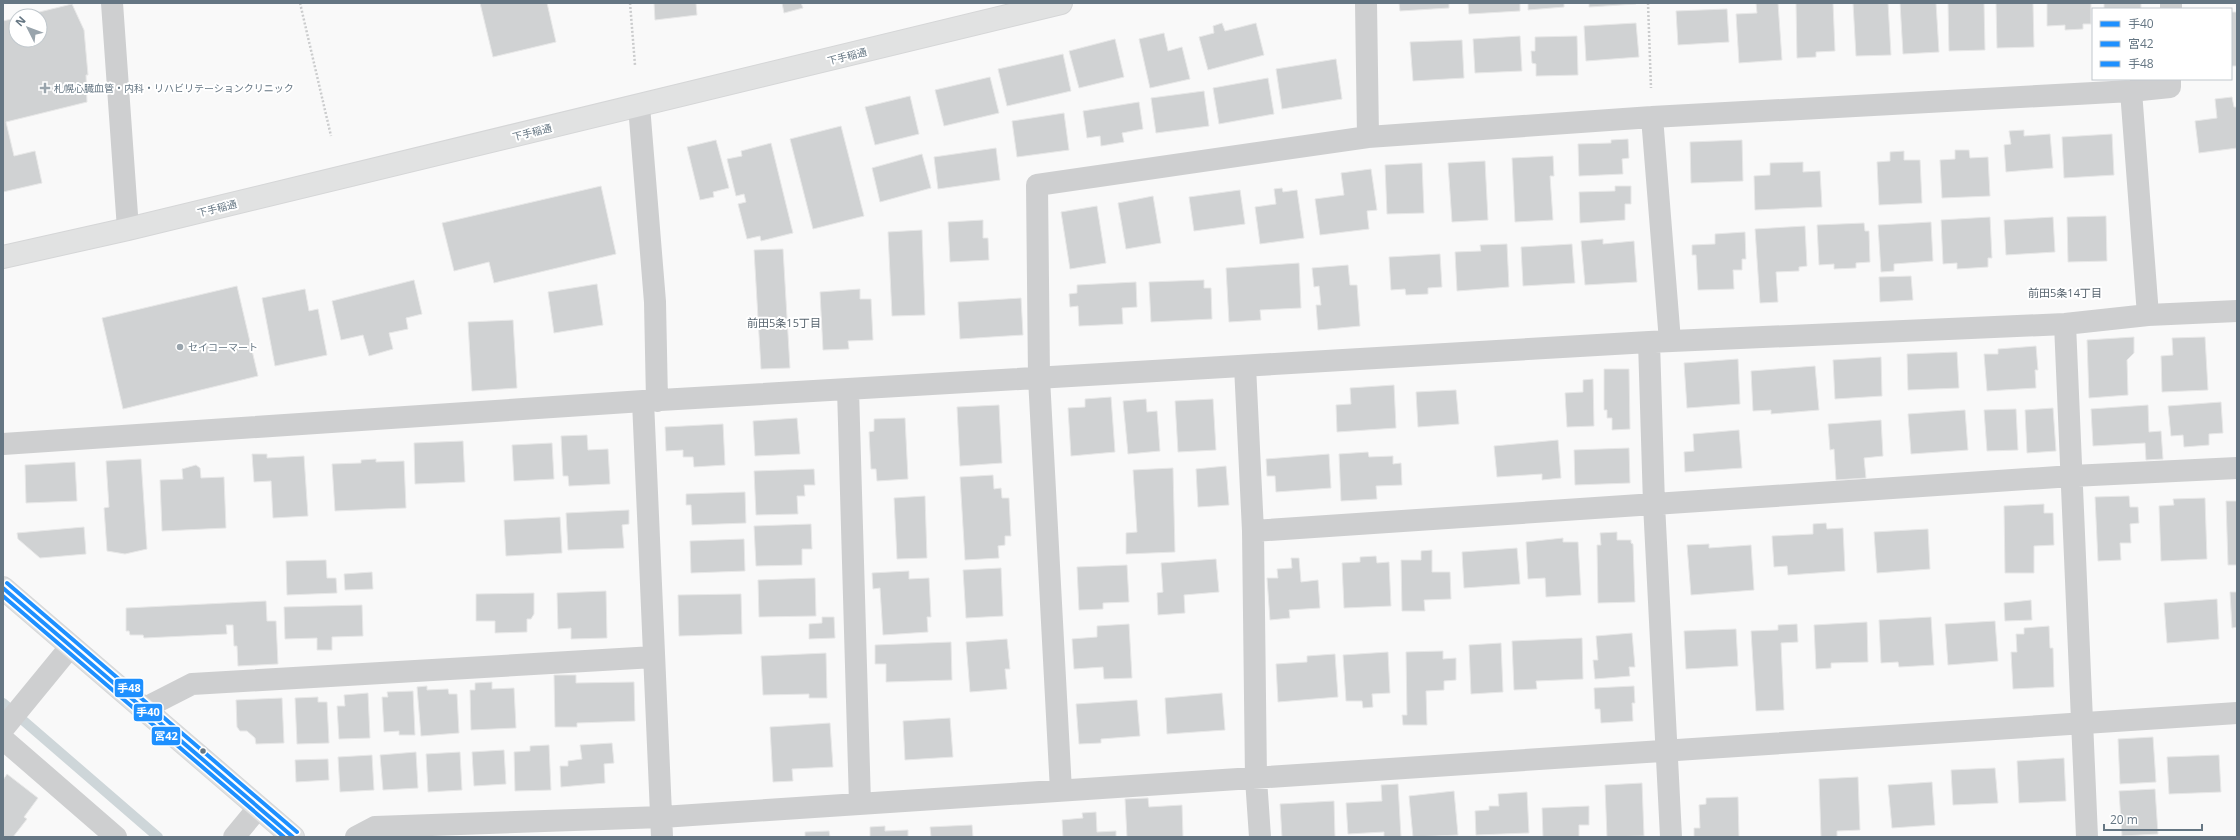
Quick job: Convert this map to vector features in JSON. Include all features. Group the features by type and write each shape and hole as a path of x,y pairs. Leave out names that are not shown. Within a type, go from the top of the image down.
{"street":[{"path":"112,3 128,229"},
{"name":"下手稲通","path":"3,257 128,229 1061,3"},
{"path":"1366,3 1368,137"},
{"path":"1061,791 1039,378 1037,185 1368,137 1652,117 2131,91 2170,88 2170,80"},
{"path":"2131,91 2148,315"},
{"path":"639,106 655,302 650,401 654,657 662,827"},
{"path":"1652,117 1670,341"},
{"path":"3,444 650,401 1649,342 2065,324 2148,315 2237,310"},
{"path":"2065,324 2087,837"},
{"path":"1649,342 1654,504 1670,837"},
{"path":"1245,366 1253,531 1256,779 1260,837"},
{"path":"848,390 860,804"},
{"path":"1253,531 2072,476 2237,468"},
{"path":"3,588 293,837"},
{"path":"71,646 29,697 4,731 116,837"},
{"path":"143,709 192,684 654,657"},
{"path":"356,837 375,827 662,827 860,804 2237,713"},
{"path":"234,837 258,808"}],"path":[{"path":"300,3 331,136"},
{"path":"630,3 635,66"},
{"path":"1648,3 1652,117"}],"building":[{"path":"480,3 547,3 556,42 493,57"},
{"path":"654,3 696,3 697,15 655,20"},
{"path":"782,3 801,3 803,8 784,13"},
{"path":"1399,3 1449,3 1449,8 1400,11"},
{"path":"1468,3 1520,3 1520,11 1469,14"},
{"path":"1528,3 1564,3 1564,7 1528,10"},
{"path":"1589,3 1636,3 1636,4 1589,7"},
{"path":"1756,3 1778,3 1782,60 1739,63 1736,14 1757,13"},
{"path":"1796,3 1833,3 1835,51 1816,52 1816,57 1797,58"},
{"path":"1853,3 1888,3 1891,55 1856,56"},
{"path":"1900,3 1936,3 1939,52 1903,54"},
{"path":"1948,3 1984,3 1985,50 1949,51"},
{"path":"1996,3 2033,3 2034,47 1997,48"},
{"path":"2047,3 2091,3 2091,24 2083,24 2083,29 2065,30 2065,25 2047,26"},
{"path":"2104,3 2141,3 2141,8 2104,8"},
{"name":"札幌心臓血管・内科・リハビリテーションクリニック","path":"72,4 84,30 88,75 86,75 87,102 6,122 14,156 35,151 42,183 3,192 3,21 8,20 8,48 48,48 48,10"},
{"path":"1727,9 1729,42 1678,45 1676,11"},
{"path":"2232,12 2237,12 2237,66 2232,66"},
{"path":"1222,23 1225,31 1256,23 1264,55 1208,70 1199,37 1214,33 1213,26"},
{"path":"1636,23 1639,57 1586,61 1584,26"},
{"path":"1164,33 1168,51 1182,47 1190,79 1150,88 1139,39"},
{"path":"1520,36 1522,71 1475,73 1473,39"},
{"path":"1577,36 1578,75 1536,76 1536,64 1532,63 1531,51 1535,51 1535,37"},
{"path":"1115,39 1124,77 1079,88 1069,51"},
{"path":"1462,40 1464,78 1413,81 1410,42"},
{"path":"1063,54 1071,91 1007,106 998,69"},
{"path":"1336,59 1342,99 1282,109 1276,69"},
{"path":"990,77 999,113 944,126 935,90"},
{"path":"1268,78 1274,114 1219,124 1213,88"},
{"path":"1204,91 1209,126 1156,133 1151,98"},
{"path":"910,96 919,134 875,145 865,107"},
{"path":"2232,97 2234,107 2237,107 2237,148 2199,153 2195,121 2217,118 2215,99"},
{"path":"1139,102 1143,129 1122,133 1124,142 1101,146 1100,136 1087,138 1083,111"},
{"path":"1064,113 1069,150 1017,157 1012,121"},
{"path":"841,126 864,216 813,229 790,139"},
{"path":"2024,130 2024,136 2050,134 2053,168 2006,172 2004,145 2011,144 2009,131"},
{"path":"2112,134 2114,175 2064,178 2062,137"},
{"path":"1628,139 1629,158 1622,159 1623,174 1579,176 1578,144 1611,143 1611,140"},
{"path":"716,140 729,188 713,192 714,197 700,200 687,147"},
{"path":"1742,140 1743,181 1691,183 1690,142"},
{"path":"771,143 793,233 761,241 760,236 747,239 738,204 746,202 744,194 736,196 727,159 742,156 741,151"},
{"path":"996,148 1000,180 938,189 934,157"},
{"path":"1955,150 1969,150 1970,158 1988,157 1990,196 1942,198 1940,160 1955,159"},
{"path":"1904,151 1904,160 1920,160 1922,203 1879,205 1877,162 1890,161 1890,152"},
{"path":"922,154 931,188 880,202 872,168"},
{"path":"1553,156 1554,176 1550,176 1553,220 1515,222 1512,158"},
{"path":"1485,161 1488,220 1452,222 1448,163"},
{"path":"1803,162 1803,172 1820,171 1822,207 1755,210 1754,176 1770,175 1770,163"},
{"path":"1422,163 1424,213 1387,214 1385,165"},
{"path":"1371,169 1377,210 1367,211 1369,229 1320,235 1315,199 1344,195 1341,173"},
{"path":"601,186 616,254 494,283 489,262 454,271 442,223"},
{"path":"1615,186 1631,186 1631,204 1625,204 1625,220 1580,223 1579,192 1615,191"},
{"path":"1282,188 1283,192 1297,190 1304,238 1260,244 1255,207 1276,204 1274,189"},
{"path":"1240,190 1245,224 1194,231 1189,197"},
{"path":"1153,196 1161,243 1126,249 1118,203"},
{"path":"1097,206 1106,263 1070,269 1061,212"},
{"path":"2106,216 2107,261 2068,262 2067,217"},
{"path":"1990,217 1992,258 1988,258 1988,267 1957,269 1957,263 1943,264 1941,220"},
{"path":"2053,217 2055,252 2006,255 2004,220"},
{"path":"983,220 983,238 988,238 989,260 950,262 948,222"},
{"path":"1931,222 1933,261 1894,264 1894,271 1881,272 1878,225"},
{"path":"1864,223 1865,231 1869,231 1870,262 1856,263 1856,268 1834,269 1834,264 1819,265 1817,225"},
{"path":"1805,226 1807,266 1799,267 1799,271 1776,272 1778,302 1760,303 1755,229"},
{"path":"922,230 925,315 892,316 888,232"},
{"path":"1745,232 1746,259 1742,259 1742,270 1733,270 1734,289 1698,290 1696,255 1692,255 1692,245 1715,244 1715,234"},
{"path":"1603,239 1603,244 1634,241 1637,282 1585,285 1581,241"},
{"path":"1507,244 1509,287 1457,291 1455,252 1481,251 1480,245"},
{"path":"1572,244 1575,283 1523,286 1521,247"},
{"path":"783,249 790,368 761,369 754,250"},
{"path":"1440,254 1442,287 1428,288 1428,294 1406,295 1405,289 1391,290 1389,257"},
{"path":"1299,263 1301,308 1260,310 1261,320 1229,322 1226,268"},
{"path":"1348,265 1350,285 1357,285 1360,326 1318,330 1316,305 1321,305 1319,286 1314,287 1312,268"},
{"path":"1911,276 1913,300 1880,302 1879,277"},
{"path":"414,280 422,314 406,318 408,329 389,333 393,349 369,356 363,335 341,340 332,301"},
{"path":"1204,280 1204,288 1211,288 1212,319 1151,322 1149,282"},
{"path":"1136,282 1137,307 1122,308 1123,324 1079,326 1078,306 1070,307 1069,294 1077,293 1077,285"},
{"path":"597,284 603,325 554,333 548,292"},
{"name":"セイコーマート","path":"237,286 258,376 123,409 102,318"},
{"path":"305,289 309,311 318,309 327,355 275,366 262,298"},
{"path":"860,289 860,299 871,299 873,340 848,341 849,349 823,350 820,292"},
{"path":"1021,298 1023,335 960,339 958,302"},
{"path":"513,320 517,388 472,391 468,322"},
{"path":"2134,337 2134,353 2127,360 2128,395 2089,398 2087,340"},
{"path":"2205,337 2208,390 2162,392 2161,356 2173,355 2172,338"},
{"path":"2036,346 2038,370 2035,370 2036,388 1987,391 1984,354 1998,354 1998,349"},
{"path":"1957,352 1959,388 1908,390 1907,354"},
{"path":"1881,357 1882,396 1835,399 1833,360"},
{"path":"1738,359 1740,404 1687,408 1684,363"},
{"path":"1815,366 1819,410 1771,414 1771,410 1753,411 1751,371"},
{"path":"1604,369 1629,369 1630,429 1612,430 1612,418 1607,418 1607,410 1604,410"},
{"path":"1593,379 1594,426 1567,427 1565,393 1583,392 1583,380"},
{"path":"1394,385 1396,428 1337,432 1336,405 1351,404 1350,388"},
{"path":"1456,390 1459,424 1418,427 1416,392"},
{"path":"1111,397 1115,452 1071,456 1068,408 1085,407 1085,399"},
{"path":"1146,399 1147,412 1157,411 1160,451 1128,454 1123,401"},
{"path":"1213,399 1216,450 1178,452 1175,401"},
{"path":"2221,402 2223,433 2209,434 2209,445 2184,447 2183,435 2171,436 2168,406"},
{"path":"999,405 1002,463 960,466 957,407"},
{"path":"2148,405 2149,432 2161,431 2163,459 2146,460 2145,443 2093,446 2091,409"},
{"path":"2053,408 2056,451 2027,453 2025,410"},
{"path":"2016,409 2018,450 1987,451 1984,410"},
{"path":"1965,410 1968,450 1911,454 1908,414"},
{"path":"797,418 800,454 755,456 753,421"},
{"path":"905,418 908,479 877,481 876,469 871,469 869,432 874,431 874,419"},
{"path":"1881,420 1883,456 1864,458 1866,478 1836,480 1834,449 1830,450 1828,424"},
{"path":"723,424 725,465 694,467 693,457 683,457 683,450 666,451 665,427"},
{"path":"1739,430 1742,468 1685,472 1684,452 1694,451 1693,434"},
{"path":"587,435 588,450 608,449 610,484 569,486 568,476 563,476 561,436"},
{"path":"1558,440 1561,478 1542,480 1542,474 1497,477 1494,446"},
{"path":"463,441 465,482 415,484 414,443"},
{"path":"552,443 554,479 514,481 512,445"},
{"path":"1629,448 1630,483 1575,485 1574,450"},
{"path":"1368,452 1369,457 1393,456 1393,464 1401,463 1402,485 1376,486 1377,499 1341,501 1339,454"},
{"path":"252,454 267,454 267,458 304,456 308,516 273,518 271,481 254,482"},
{"path":"1329,454 1331,488 1276,492 1275,476 1267,476 1266,459"},
{"path":"141,459 147,549 125,554 107,551 104,508 109,507 106,461"},
{"path":"376,459 376,462 404,461 406,508 335,511 332,464 361,463 361,460"},
{"path":"75,462 77,501 26,503 25,465"},
{"path":"196,465 200,468 201,478 224,477 226,528 162,531 160,480 183,479 182,469"},
{"path":"1226,466 1229,505 1198,507 1196,469"},
{"path":"1173,468 1175,552 1126,554 1126,533 1137,532 1133,470"},
{"path":"814,469 815,485 804,485 805,496 797,496 798,514 756,515 754,471"},
{"path":"993,475 994,489 1001,488 1002,498 1009,498 1011,536 1005,536 1005,545 998,546 999,558 965,560 960,477"},
{"path":"745,492 746,523 692,525 691,505 686,505 686,494"},
{"path":"925,496 927,558 897,559 894,498"},
{"path":"2129,496 2130,507 2138,507 2139,523 2130,524 2131,543 2120,543 2121,560 2098,561 2095,497"},
{"path":"2205,498 2207,559 2161,561 2159,506 2174,505 2173,499"},
{"path":"2226,501 2237,501 2237,565 2228,565"},
{"path":"2044,504 2044,513 2053,513 2054,545 2034,546 2034,573 2005,573 2004,506"},
{"path":"629,510 629,524 622,525 624,548 568,550 566,513"},
{"path":"560,517 562,553 506,556 504,520"},
{"path":"1826,523 1827,529 1843,528 1845,571 1788,575 1787,566 1774,567 1772,536 1813,534 1813,524"},
{"path":"811,524 812,549 802,549 802,565 756,566 754,526"},
{"path":"84,527 86,554 40,558 18,539 17,533"},
{"path":"1928,529 1930,569 1877,573 1874,532"},
{"path":"1617,532 1617,540 1631,540 1631,543 1633,544 1635,602 1598,603 1597,545 1601,545 1600,533"},
{"path":"1563,538 1563,542 1578,542 1581,595 1546,597 1545,578 1528,579 1526,542"},
{"path":"744,539 745,571 691,573 690,541"},
{"path":"1709,544 1709,548 1751,545 1754,590 1691,595 1687,545"},
{"path":"1517,548 1520,584 1464,588 1462,552"},
{"path":"1432,550 1432,572 1450,572 1451,599 1424,600 1425,611 1402,611 1401,560 1421,560 1421,551"},
{"path":"1376,556 1377,563 1389,562 1391,606 1344,608 1342,563 1360,562 1360,557"},
{"path":"1291,558 1299,558 1301,582 1318,580 1320,608 1289,610 1290,618 1270,620 1267,578 1278,578 1277,569 1292,568"},
{"path":"1216,559 1219,592 1184,595 1185,613 1158,615 1157,593 1163,592 1161,563"},
{"path":"326,560 327,578 336,578 337,593 287,595 286,561"},
{"path":"1127,565 1129,602 1103,603 1103,609 1079,610 1077,567"},
{"path":"1001,568 1003,616 966,618 963,570"},
{"path":"909,571 909,579 929,578 931,617 927,617 928,632 883,635 880,588 873,589 872,573"},
{"path":"372,572 373,589 345,590 344,574"},
{"path":"815,578 816,616 759,617 758,580"},
{"path":"606,591 607,638 571,639 571,628 558,629 557,593"},
{"path":"2230,592 2237,592 2237,627 2232,628"},
{"path":"534,593 534,614 531,619 527,619 527,632 495,633 495,621 476,621 476,594"},
{"path":"741,594 742,634 679,636 678,595"},
{"path":"2217,599 2219,639 2167,643 2164,603"},
{"path":"2031,600 2032,620 2005,621 2004,603"},
{"path":"266,601 267,621 276,621 278,664 238,666 237,646 234,646 233,625 226,625 227,634 144,638 143,635 130,635 129,631 126,631 126,608"},
{"path":"362,605 363,636 332,637 332,650 317,650 317,638 285,639 284,607"},
{"path":"822,617 834,617 835,638 809,639 809,624 822,623"},
{"path":"1931,617 1934,665 1899,667 1898,662 1881,663 1879,620"},
{"path":"1995,621 1998,661 1948,665 1945,624"},
{"path":"1867,622 1868,662 1831,663 1831,668 1816,669 1814,625"},
{"path":"1129,624 1132,678 1104,679 1103,667 1074,669 1072,639 1097,637 1097,626"},
{"path":"1797,624 1798,642 1781,643 1784,710 1756,711 1751,631 1778,630 1778,625"},
{"path":"2049,626 2050,648 2053,648 2054,687 2013,689 2011,652 2017,652 2016,634 2024,634 2024,628"},
{"path":"1736,629 1738,666 1686,669 1684,631"},
{"path":"1632,633 1635,667 1629,667 1630,676 1595,679 1593,660 1598,660 1596,636"},
{"path":"1582,638 1583,679 1536,681 1537,689 1514,690 1512,641"},
{"path":"1007,639 1010,669 1005,669 1007,689 970,692 966,642"},
{"path":"951,642 952,680 886,682 886,664 875,664 875,645"},
{"path":"1501,643 1503,692 1471,694 1469,645"},
{"path":"1443,651 1443,659 1456,658 1456,680 1444,681 1444,690 1426,691 1427,725 1403,725 1402,715 1407,715 1406,652"},
{"path":"1388,652 1390,693 1372,694 1373,707 1363,708 1362,701 1346,701 1343,655"},
{"path":"826,653 827,698 809,698 809,694 763,695 761,656"},
{"path":"1335,654 1338,697 1278,702 1276,664 1307,662 1307,656"},
{"path":"554,675 576,675 576,683 634,682 635,721 577,723 577,727 555,727"},
{"path":"492,682 492,689 514,688 516,728 471,730 470,690 475,690 475,683"},
{"path":"427,686 427,690 448,689 449,694 457,694 459,733 421,736 417,687"},
{"path":"1634,686 1635,703 1632,703 1633,721 1601,723 1600,709 1595,709 1594,688"},
{"path":"413,691 415,735 399,735 399,731 384,732 382,697 388,697 387,692"},
{"path":"368,693 370,738 339,739 337,706 345,706 344,695"},
{"path":"1222,693 1225,730 1167,734 1165,698"},
{"path":"318,697 318,702 327,702 329,743 297,744 295,698"},
{"path":"282,698 284,743 256,744 255,738 247,731 240,731 237,727 236,700"},
{"path":"1137,700 1140,736 1101,739 1101,743 1079,744 1076,704"},
{"path":"950,718 953,757 905,760 903,721"},
{"path":"830,723 833,767 792,769 793,781 773,782 770,727"},
{"path":"2153,737 2156,782 2120,784 2118,739"},
{"path":"612,743 614,763 604,764 605,783 561,787 560,766 568,766 568,761 582,759 580,745"},
{"path":"549,745 551,790 515,791 514,752 530,751 530,746"},
{"path":"504,750 506,784 474,786 472,752"},
{"path":"416,752 418,788 383,790 380,755"},
{"path":"460,752 462,790 428,792 426,754"},
{"path":"372,755 374,790 340,792 338,757"},
{"path":"2219,755 2221,792 2169,794 2167,757"},
{"path":"2064,758 2066,801 2019,803 2017,761"},
{"path":"328,759 329,780 296,782 295,760"},
{"path":"1995,768 1998,803 1953,805 1951,770"},
{"path":"7,774 38,798 24,817 27,819 13,837 3,837 3,780"},
{"path":"1858,777 1860,830 1837,831 1837,837 1821,837 1819,779"},
{"path":"1932,782 1935,825 1892,828 1888,785"},
{"path":"1642,783 1644,836 1607,837 1605,785"},
{"path":"1398,784 1401,837 1384,837 1384,832 1348,834 1346,803 1382,801 1381,785"},
{"path":"2155,789 2158,834 2122,836 2119,791"},
{"path":"1454,791 1458,835 1413,837 1409,796"},
{"path":"1527,792 1529,833 1476,835 1475,811 1489,810 1489,806 1499,806 1498,794"},
{"path":"1738,797 1739,837 1694,837 1694,828 1700,828 1699,805 1706,804 1706,798"},
{"path":"1148,798 1149,807 1182,805 1183,837 1127,837 1125,799"},
{"path":"1334,801 1335,837 1282,837 1280,804"},
{"path":"1589,806 1589,825 1579,825 1579,837 1543,837 1542,808"},
{"path":"1096,812 1097,832 1116,831 1116,837 1063,837 1062,820 1083,818 1082,813"},
{"path":"972,825 973,837 931,837 930,827"},
{"path":"885,826 885,831 908,830 908,837 870,837 870,827"},
{"path":"829,831 830,837 805,837 805,832"}],"waterway":[{"path":"3,703 158,837"}],"transit line":[{"name":"手48","path":"7,583 297,832"},
{"name":"手40","path":"3,588 293,837"},
{"name":"宮42","path":"3,596 284,837"}],"place":[{"name":"札幌心臓血管・内科・リハビリテーションクリニック","path":"45,88"},
{"name":"セイコーマート","path":"180,347"}],"district":[{"name":"前田5条14丁目","path":"2065,292"},
{"name":"前田5条15丁目","path":"784,322"}]}
